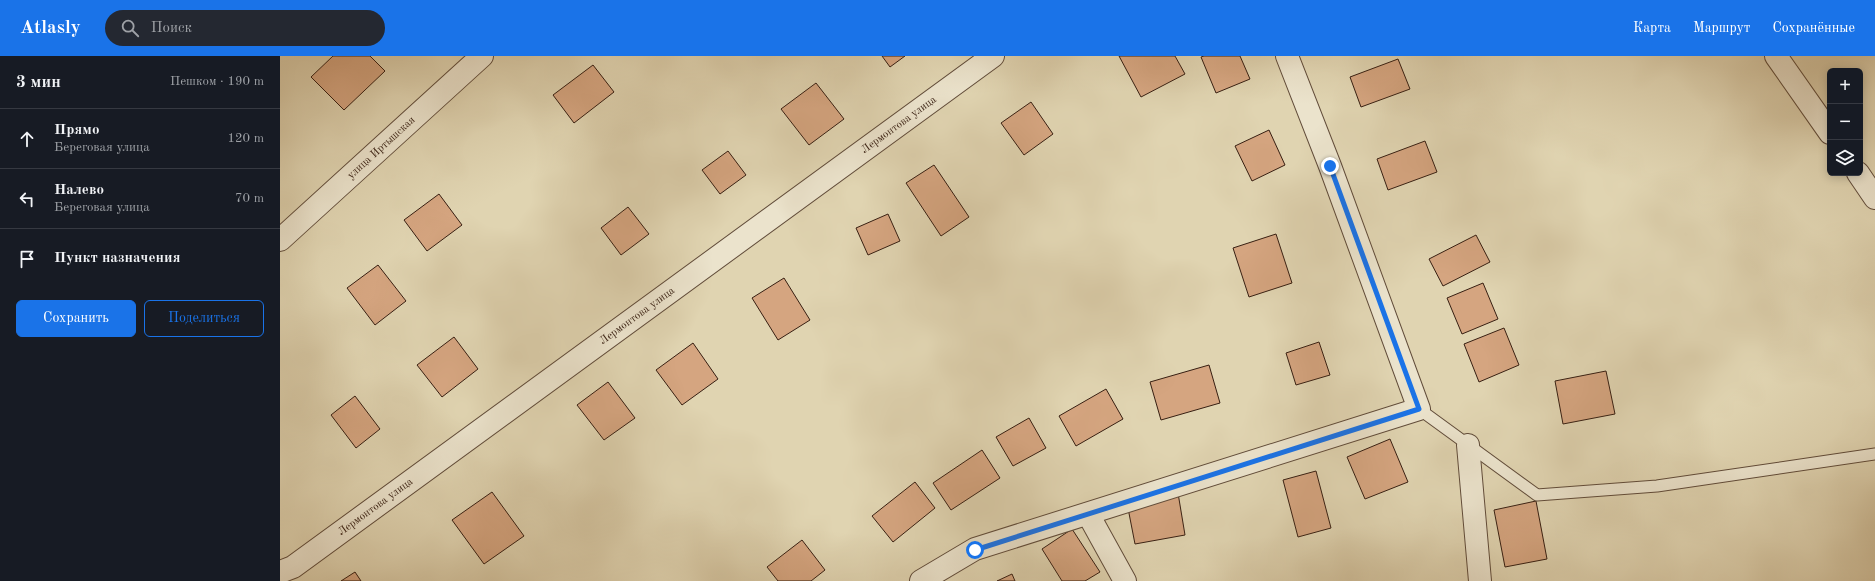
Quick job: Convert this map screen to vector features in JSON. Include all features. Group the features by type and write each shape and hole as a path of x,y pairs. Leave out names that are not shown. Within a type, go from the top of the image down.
{"street":[{"name":"улица Иртышская","path":"280,240 482,56"},
{"name":"Лермонтова улица","path":"280,572 299,563 993,56"},
{"path":"921,581 975,550 1419,409 1330,166 1287,56"},
{"path":"1776,56 1827,129"},
{"path":"1860,176 1875,198"},
{"path":"1468,445 1480,581"},
{"path":"1088,514 1125,581"}],"lane":[{"path":"1419,409 1537,496 1657,486 1875,454"}],"building":[{"path":"333,56 370,56 385,71 344,110 311,77"},
{"path":"882,56 905,56 890,67"},
{"path":"1119,56 1175,56 1185,74 1141,97"},
{"path":"1240,56 1250,79 1216,93 1201,57"},
{"path":"1398,59 1410,89 1361,107 1350,77"},
{"path":"593,65 614,92 574,123 553,95"},
{"path":"816,83 844,119 809,145 781,109"},
{"path":"1031,102 1053,134 1024,155 1001,123"},
{"path":"1269,130 1285,165 1252,181 1235,146"},
{"path":"1425,141 1437,172 1388,190 1377,159"},
{"path":"728,151 746,175 720,194 702,170"},
{"path":"934,165 969,217 941,236 906,183"},
{"path":"439,194 462,225 427,251 404,220"},
{"path":"628,207 649,234 621,255 601,228"},
{"path":"888,214 900,241 868,255 856,228"},
{"path":"1276,234 1292,283 1249,297 1233,248"},
{"path":"1476,235 1490,262 1443,286 1429,259"},
{"path":"378,265 406,301 375,325 347,288"},
{"path":"784,278 810,320 778,340 752,298"},
{"path":"1483,283 1498,319 1462,334 1447,298"},
{"path":"1504,328 1519,365 1479,382 1464,344"},
{"path":"454,337 478,369 442,397 417,365"},
{"path":"1319,342 1330,375 1296,385 1286,353"},
{"path":"693,343 718,379 682,405 656,370"},
{"path":"1209,365 1220,403 1161,420 1150,382"},
{"path":"1606,371 1615,414 1563,424 1555,381"},
{"path":"608,382 635,418 604,440 577,405"},
{"path":"1106,389 1123,419 1076,446 1059,416"},
{"path":"355,396 380,429 356,448 331,415"},
{"path":"1029,418 1046,448 1013,466 996,437"},
{"path":"1390,439 1408,482 1365,499 1347,457"},
{"path":"982,450 1000,478 951,510 933,483"},
{"path":"1316,471 1331,528 1298,537 1283,480"},
{"path":"915,482 935,508 893,542 872,516"},
{"path":"492,492 524,536 484,564 452,520"},
{"path":"1178,493 1185,535 1135,544 1127,503"},
{"path":"1536,501 1547,559 1505,567 1494,510"},
{"path":"1072,529 1100,572 1085,581 1062,581 1042,549"},
{"path":"802,540 825,570 811,581 778,581 767,567"},
{"path":"355,572 361,581 341,581"},
{"path":"1012,574 1015,581 997,581"}],"route":[{"path":"975,550 1419,409 1330,166"}]}
